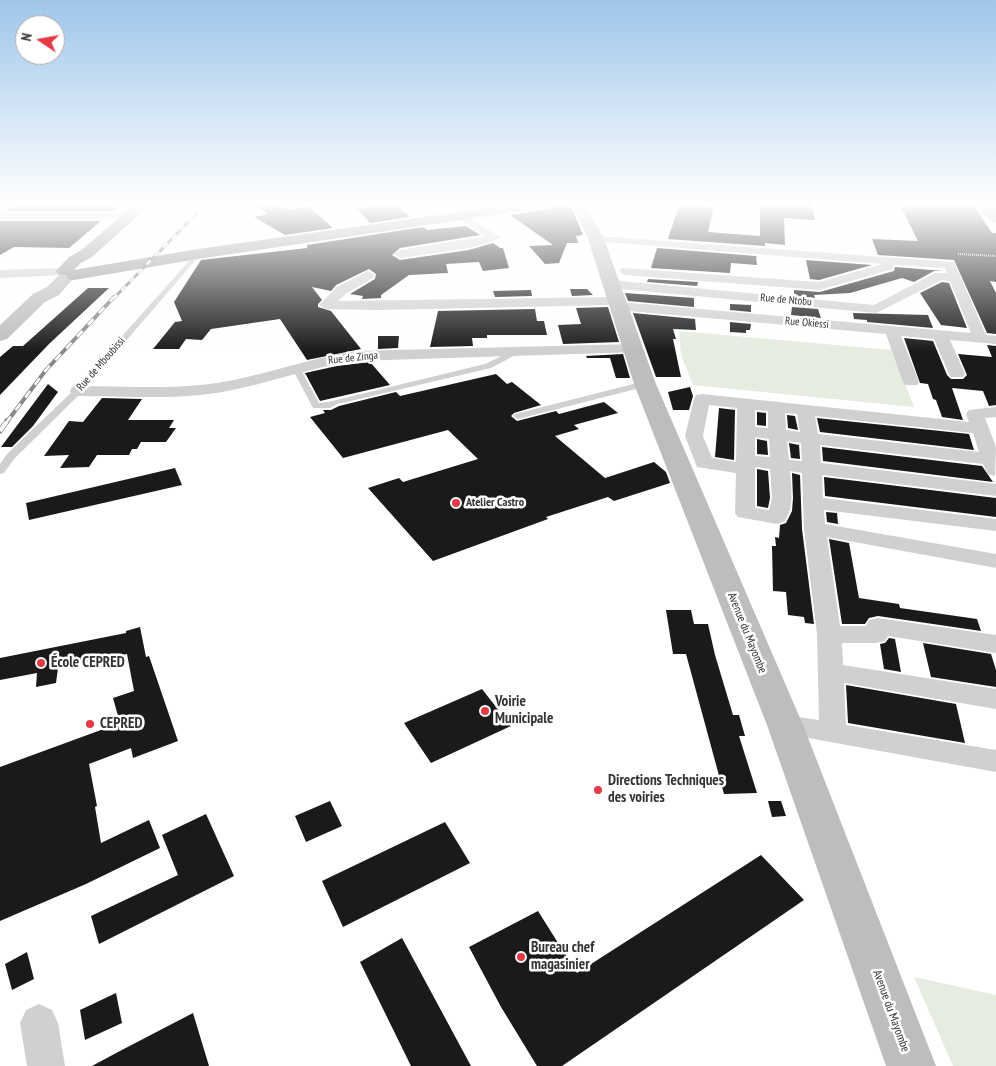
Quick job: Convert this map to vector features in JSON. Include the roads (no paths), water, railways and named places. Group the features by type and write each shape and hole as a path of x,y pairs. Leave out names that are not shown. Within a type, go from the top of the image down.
{"highway":[{"path":"65,274 80,265 86,259 87,253"},
{"path":"65,274 103,270 207,253"}],"street":[{"path":"400,254 407,253"},
{"name":"Avenue du Mayombe","path":"600,253 645,384 785,725 911,1066"},
{"path":"738,280 740,253"},
{"path":"778,253 954,265 980,338"},
{"path":"368,275 349,285 331,299 326,306 378,306 738,280 819,286 904,262"},
{"name":"Rue de Ntobu","path":"612,290 876,309 940,276 954,265"},
{"path":"0,274 65,274"},
{"path":"0,335 39,298 53,291 65,274"},
{"name":"Rue Okiessi","path":"612,290 892,331 996,340"},
{"path":"892,331 911,382"},
{"path":"940,335 957,374"},
{"name":"Rue de Zinga","path":"78,391 199,390 225,386 296,368 356,356 632,349"},
{"path":"980,428 702,399 694,436 704,463 780,464 996,490"},
{"path":"746,404 745,513 777,518 782,498 776,407"},
{"path":"805,410 810,438 815,529 828,634 834,733"},
{"path":"745,431 843,442 993,466 975,414 996,412"},
{"path":"838,413 854,508"},
{"path":"815,503 996,525"},
{"path":"815,529 996,561"},
{"path":"828,634 876,635 878,626 996,644"},
{"path":"831,672 996,698"},
{"path":"785,725 996,761"},
{"path":"39,1023 46,1066"}],"lane":[{"name":"Rue de Mboubissi","path":"0,470 11,456 78,391 198,254"},
{"path":"296,368 316,406 330,405 488,366 517,352"},
{"path":"518,416 645,384"}],"railway":[{"path":"113,299 158,253"},
{"path":"6,423 46,370 114,297"},
{"path":"0,431 7,421"}],"place":[{"name":"Atelier Castro","path":"456,503"},
{"name":"École CEPRED","path":"41,663"},
{"name":"Voirie Municipale","path":"485,711"},
{"name":"CEPRED","path":"90,724"},
{"name":"Directions Techniques des voiries","path":"598,790"},
{"name":"Bureau chef magasinier","path":"521,957"}]}
